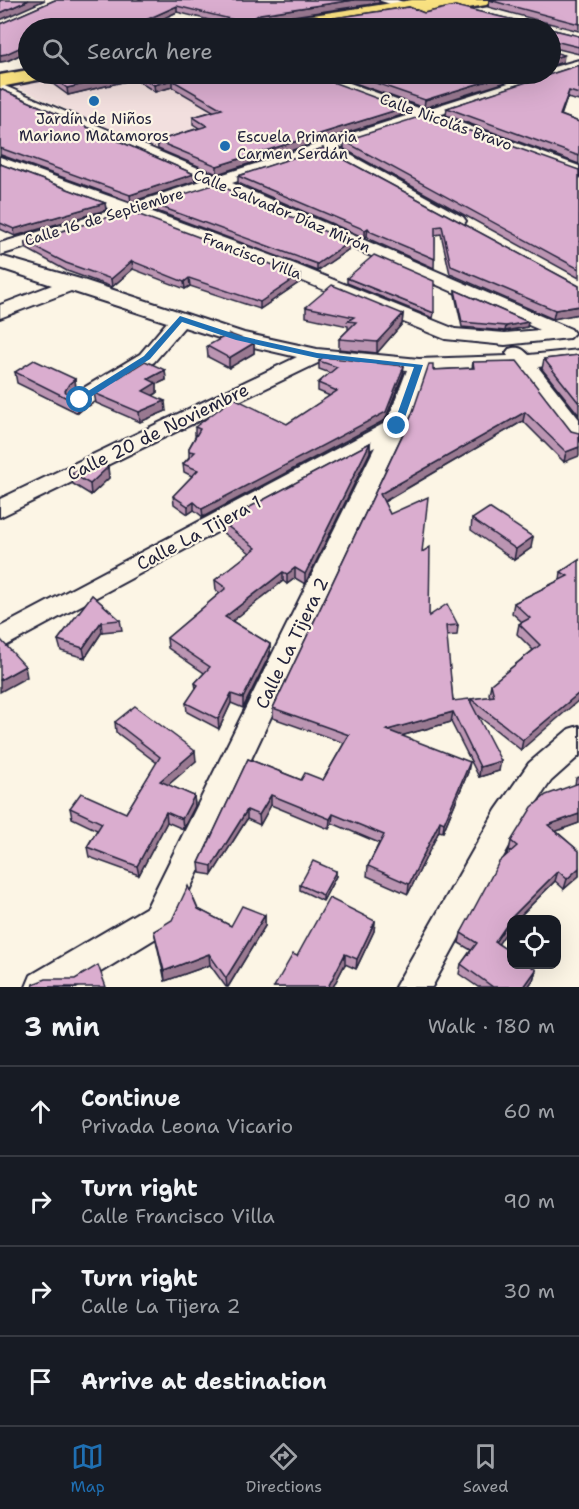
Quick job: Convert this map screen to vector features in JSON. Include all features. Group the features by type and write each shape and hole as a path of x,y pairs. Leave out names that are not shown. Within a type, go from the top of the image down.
{"main road":[{"path":"313,18 392,3 436,3 484,7"},
{"path":"360,18 436,3"},
{"path":"0,71 18,68"},
{"path":"0,81 18,78"}],"street":[{"path":"436,3 459,18"},
{"path":"561,55 579,62"},
{"name":"Calle 16 de Septiembre","path":"561,69 579,62"},
{"name":"Calle Nicolás Bravo","path":"341,84 579,172"},
{"name":"Calle 16 de Septiembre","path":"0,249 130,210 517,84"},
{"name":"Calle Salvador Díaz Mirón","path":"0,88 214,182 572,332"},
{"path":"323,146 477,232"},
{"name":"Francisco Villa","path":"0,162 285,267 452,335 506,339 572,332"},
{"path":"0,262 239,338 317,355 419,365 524,362 579,356"},
{"path":"0,312 74,284"},
{"path":"80,400 147,358 180,319"},
{"path":"506,339 579,434"},
{"name":"Calle 20 de Noviembre","path":"0,509 317,355"},
{"name":"Calle La Tijera 2","path":"44,987 159,918 397,426 419,365"},
{"name":"Calle La Tijera 1","path":"0,639 397,426"},
{"path":"413,987 507,820 540,772 579,738"}],"shaded area":[{"name":"Escuela Primaria Carmen Serdán","path":"9,84 332,84 409,112 213,175"}],"building":[{"path":"0,0 29,0 0,13"},
{"path":"55,0 354,0 260,14 254,18 226,18 177,6 150,18 18,18 18,49 0,55 0,24"},
{"path":"489,0 579,0 579,24"},
{"path":"455,6 506,18 334,18 409,7 424,13"},
{"path":"561,32 579,36 579,47 561,43"},
{"path":"579,65 579,94 569,91 560,115 579,122 579,156 447,108 521,84 561,84 561,71"},
{"path":"62,84 84,84 67,88"},
{"name":"Escuela Primaria Carmen Serdán","path":"179,84 338,84 403,108 217,166 157,141 207,126 193,117 222,109"},
{"path":"379,84 477,84 425,100"},
{"path":"0,89 194,174 130,195 0,148"},
{"path":"425,115 579,170 579,269 344,141"},
{"path":"323,148 579,286 579,306 555,310 451,266 442,226 435,227 435,259 371,232 368,228 365,230 238,176"},
{"path":"0,164 105,203 14,229 0,223"},
{"path":"216,184 349,242 317,264 153,204"},
{"path":"129,211 300,275 260,302 189,278 184,282 132,261 111,279 66,263 25,242"},
{"path":"374,255 434,281 434,313 347,278"},
{"path":"332,285 403,314 377,342 339,339 356,322 348,321 354,317 306,307"},
{"path":"455,290 528,322 506,326 462,322"},
{"path":"229,334 254,343 229,358 207,346"},
{"path":"579,355 579,403 544,359"},
{"path":"323,357 404,366 386,412 202,509 194,502 188,506 173,496 198,470 183,464 195,452 189,451 189,448 200,429 195,427 234,398 287,424 337,391 318,383 337,367 319,361"},
{"path":"34,360 75,379 65,391 70,397 84,397 77,403 15,372"},
{"path":"145,361 165,370 148,379 156,383 143,391 165,401 139,412 94,393"},
{"path":"517,361 571,431 579,433 579,447 566,452 525,412 380,494 390,514 428,497 422,552 430,547 429,616 447,604 458,625 446,626 453,701 469,699 501,761 480,767 453,712 387,730 470,762 444,823 440,821 409,884 368,866 384,835 333,814 330,819 271,795 259,815 247,810 212,866 199,863 248,759 301,780 305,773 323,780 349,735 273,708 411,417 429,364 433,364 433,370 474,368 473,362"},
{"path":"370,443 305,574 295,568 287,574 283,572 225,617 270,644 243,698 231,694 218,719 186,703 198,685 195,683 210,667 167,638 226,588 215,580 256,548 222,522"},
{"path":"97,461 108,467 90,484 71,473"},
{"path":"489,508 533,537 516,549 472,519"},
{"path":"579,560 579,693 523,740 471,699 494,696 491,684 540,645 519,624 530,618 514,603 568,576 561,572"},
{"path":"92,595 120,620 101,622 83,648 58,640"},
{"path":"0,639 25,666 0,680"},
{"path":"135,706 195,751 160,781 194,796 182,819 166,812 137,866 87,847 102,823 70,808 81,793 126,813 160,757 115,722"},
{"path":"579,783 579,814 548,825 579,851 579,868 567,879 558,871 514,915 507,915 507,924 495,942 507,950 507,969 536,970 524,987 493,987 461,964 477,943 461,933 499,862 517,846 511,841 532,807 546,795"},
{"path":"313,861 336,871 323,895 300,885"},
{"path":"188,886 198,909 231,926 242,906 265,915 226,978 209,954 164,971 154,931 172,920"},
{"path":"329,898 375,921 357,959 345,954 328,987 274,987 293,954 297,956"},
{"path":"98,965 106,987 34,987 33,984 46,979 75,979"}],"place":[{"name":"Jardín de Niños Mariano Matamoros","path":"94,101"},
{"name":"Escuela Primaria Carmen Serdán","path":"225,146"}],"route":[{"path":"80,400 147,358 180,319 239,338 317,355 419,365 397,426"}]}
